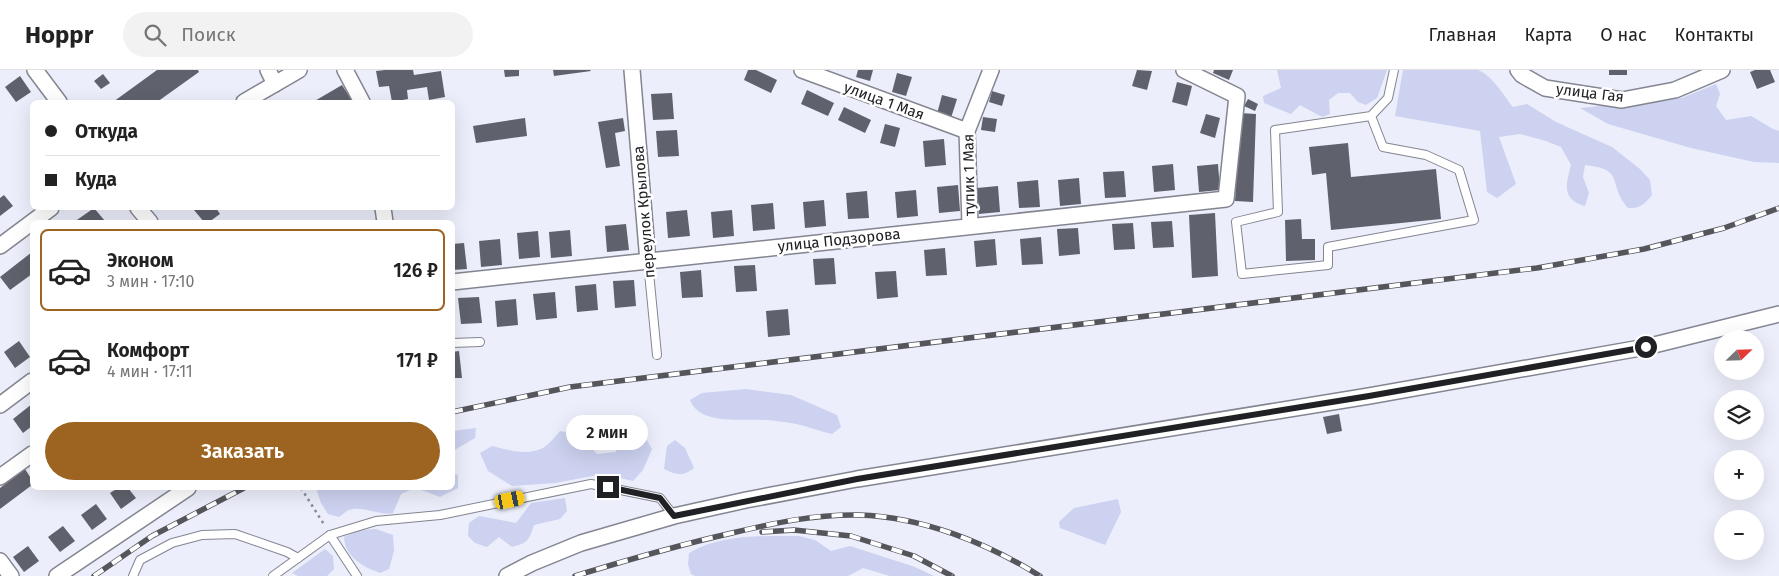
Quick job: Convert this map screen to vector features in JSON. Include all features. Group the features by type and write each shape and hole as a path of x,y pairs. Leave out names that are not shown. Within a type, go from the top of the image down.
{"street":[{"path":"35,70 58,100"},
{"path":"246,100 271,77 299,70"},
{"path":"345,70 361,100"},
{"name":"переулок Крылова","path":"632,70 648,262"},
{"name":"улица 1 Мая","path":"802,70 967,131"},
{"name":"тупик 1 Мая","path":"970,225 967,131 992,70"},
{"name":"улица Подзорова","path":"455,282 1226,199 1237,96 1184,70"},
{"name":"улица Гая","path":"1518,70 1522,75 1545,88 1622,100 1675,90 1722,70"},
{"path":"35,220 48,210"},
{"path":"140,210 148,220"},
{"path":"0,246 30,224"},
{"path":"507,576 532,563 581,543 674,516 857,479 1369,396 1646,347 1779,314"},
{"path":"0,405 30,382"},
{"path":"0,477 30,455"},
{"path":"57,576 185,490"},
{"path":"0,560 11,576"}],"lane":[{"path":"1370,116 1383,147 1426,155 1459,170 1474,220 1328,247 1328,265 1242,274 1236,222 1278,212 1275,130 1370,116 1388,98 1394,70"},
{"name":"переулок Крылова","path":"648,262 657,355"},
{"path":"455,343 480,342"},
{"path":"273,576 330,535 376,521 440,515 591,484 660,498 674,516"},
{"path":"132,576 140,560 172,543 202,535 235,534 287,552 298,558"},
{"path":"330,535 357,576"}],"path":[{"path":"301,490 330,535"}],"shaded area":[{"path":"1277,70 1387,70 1377,98 1366,105 1358,102 1350,93 1338,93 1329,100 1330,114 1322,117 1300,105 1291,114 1264,103 1263,96 1281,88"},
{"path":"1403,70 1478,70 1493,81 1513,107 1527,104 1556,122 1612,147 1640,169 1650,180 1652,195 1642,205 1628,208 1618,192 1611,174 1598,167 1585,165 1583,177 1589,193 1585,206 1577,203 1572,200 1567,190 1571,165 1561,147 1520,134 1499,137 1516,184 1497,198 1487,192 1480,131 1395,116"},
{"path":"1716,84 1720,94 1716,106 1726,120 1751,116 1779,131 1779,163 1754,162 1691,148 1608,124 1580,108 1682,98"},
{"path":"746,389 791,395 837,415 841,427 832,434 801,425 771,420 722,419 703,414 695,408 690,400 702,393"},
{"path":"625,427 645,437 652,449 643,470 633,481 603,474 555,483 512,486 488,471 480,453 492,446 518,452 531,452 543,448 560,431 578,434 597,454 616,452 617,431"},
{"path":"476,428 475,438 455,450 455,431"},
{"path":"675,440 685,448 694,468 683,474 676,474 664,469 667,446"},
{"path":"455,474 458,475 458,488 455,490"},
{"path":"317,490 410,490 401,494 393,513 388,514 354,509 339,517 328,514 321,503"},
{"path":"421,490 454,490 440,497"},
{"path":"565,498 567,511 560,519 534,525 529,537 521,544 512,547 499,537 487,547 475,543 468,536 469,523 479,516 516,523 531,503"},
{"path":"1118,499 1121,512 1105,545 1060,528 1059,522 1074,508"},
{"path":"376,529 393,535 394,551 389,569 380,573 367,568 351,556 344,537 360,530"},
{"path":"799,536 815,540 831,551 850,546 915,567 934,576 890,576 863,568 848,576 695,576 691,574 688,564 689,553 715,542 743,537"},
{"path":"325,549 333,556 334,569 327,576 298,576 292,573"}],"building":[{"path":"157,70 198,70 199,72 160,100 116,100"},
{"path":"413,70 414,75 441,71 445,97 429,100 427,87 407,90 408,99 392,100 389,86 379,87 376,71"},
{"path":"504,70 519,70 519,76 505,77"},
{"path":"553,70 590,70 591,71 554,76"},
{"path":"748,70 756,70 777,80 771,93 744,80"},
{"path":"858,70 873,70 870,81 856,77"},
{"path":"1137,70 1152,71 1147,90 1132,86"},
{"path":"1214,70 1233,70 1229,80 1213,73"},
{"path":"1609,70 1627,70 1627,75 1609,75"},
{"path":"1770,70 1775,82 1757,89 1750,72"},
{"path":"897,73 912,77 906,96 892,92"},
{"path":"103,74 110,83 101,89 94,81"},
{"path":"20,76 31,92 16,102 5,87"},
{"path":"1177,82 1192,86 1187,106 1172,102"},
{"path":"342,85 352,100 316,100"},
{"path":"807,90 834,103 828,116 801,104"},
{"path":"992,91 1005,95 1002,106 989,102"},
{"path":"672,93 674,119 653,120 651,94"},
{"path":"942,95 957,99 951,118 937,114"},
{"path":"1248,99 1258,104 1255,111 1244,106"},
{"path":"844,107 871,120 865,133 838,120"},
{"path":"1240,113 1256,114 1253,202 1235,201"},
{"path":"1206,114 1220,118 1215,138 1200,133"},
{"path":"983,117 997,119 995,132 981,130"},
{"path":"525,118 527,136 476,143 473,126"},
{"path":"623,118 625,131 615,133 620,166 606,168 598,122"},
{"path":"885,124 900,128 895,147 880,143"},
{"path":"677,130 679,156 658,157 656,131"},
{"path":"944,139 946,165 925,167 923,141"},
{"path":"1348,143 1351,177 1436,169 1441,219 1331,230 1326,173 1312,175 1309,147"},
{"path":"1173,164 1175,190 1154,192 1152,166"},
{"path":"1218,164 1220,190 1199,192 1197,166"},
{"path":"1124,171 1126,197 1105,198 1103,172"},
{"path":"1079,178 1081,204 1060,206 1058,180"},
{"path":"1038,180 1040,207 1019,208 1017,182"},
{"path":"958,185 960,211 939,213 937,187"},
{"path":"998,186 1000,212 979,214 977,188"},
{"path":"916,190 918,216 897,218 895,192"},
{"path":"867,191 869,218 848,219 846,193"},
{"path":"4,195 13,206 0,216 0,198"},
{"path":"824,200 826,226 805,228 803,202"},
{"path":"773,203 775,229 753,231 751,205"},
{"path":"91,210 96,210 104,220 77,220"},
{"path":"194,210 217,210 220,214 212,220 202,220"},
{"path":"687,210 690,236 668,238 666,212"},
{"path":"732,210 734,236 713,238 711,212"},
{"path":"1215,213 1218,276 1192,278 1189,215"},
{"path":"1301,219 1302,239 1315,239 1315,260 1286,261 1285,220"},
{"path":"1172,221 1174,247 1153,248 1151,222"},
{"path":"1133,223 1135,249 1114,250 1112,224"},
{"path":"626,224 629,250 607,252 605,226"},
{"path":"1078,228 1080,254 1059,256 1057,229"},
{"path":"570,230 572,256 551,258 549,232"},
{"path":"538,231 540,257 519,259 517,233"},
{"path":"1041,237 1043,264 1022,265 1020,239"},
{"path":"500,239 502,265 481,267 479,241"},
{"path":"995,239 997,265 976,267 974,241"},
{"path":"464,243 467,269 455,270 455,244"},
{"path":"945,248 947,275 926,276 924,250"},
{"path":"30,254 30,275 10,290 0,277"},
{"path":"834,258 836,284 815,285 813,259"},
{"path":"755,265 757,291 736,292 734,266"},
{"path":"701,270 703,297 682,298 680,272"},
{"path":"896,271 898,297 877,299 875,272"},
{"path":"634,280 636,306 615,308 613,281"},
{"path":"596,284 598,310 577,312 575,286"},
{"path":"555,292 557,318 536,320 533,294"},
{"path":"479,297 482,323 461,324 458,298"},
{"path":"516,299 518,325 497,327 495,301"},
{"path":"788,309 790,335 768,337 766,311"},
{"path":"19,341 30,357 15,368 4,352"},
{"path":"459,351 462,378 455,378 455,352"},
{"path":"30,406 30,428 23,433 13,419"},
{"path":"1339,414 1342,431 1327,434 1323,417"},
{"path":"25,469 30,477 30,486 0,509 0,488"},
{"path":"115,490 130,490 136,498 121,509 110,493"},
{"path":"96,504 107,519 92,530 81,515"},
{"path":"63,526 75,541 60,552 48,537"},
{"path":"28,546 39,561 24,572 13,557"}],"railway":[{"path":"455,411 570,387 1537,268 1644,249 1724,228 1779,208"},
{"path":"94,576 152,536 240,490"},
{"path":"575,576 673,548 764,526 795,520 843,515 883,517 930,526 976,543 1040,576"},
{"path":"762,532 794,530 851,536 914,556 952,576"}],"route":[{"path":"608,487 660,498 674,516 857,479 1369,396 1646,347"}]}
